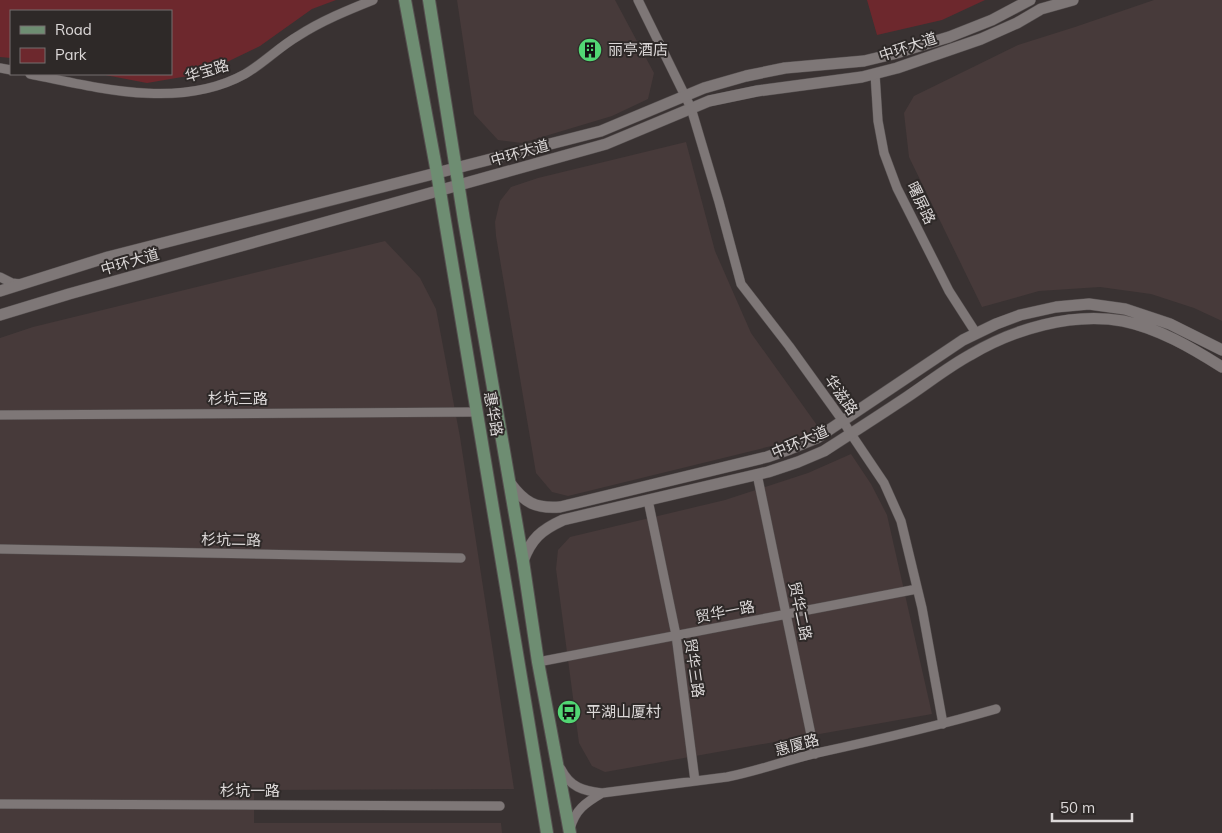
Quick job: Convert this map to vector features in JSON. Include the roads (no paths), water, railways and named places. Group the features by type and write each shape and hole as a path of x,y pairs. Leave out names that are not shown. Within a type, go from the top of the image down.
{"main road":[{"name":"惠华路","path":"405,0 437,173 547,833"},
{"name":"惠华路","path":"430,0 458,185 510,483 538,662 570,832"}],"street":[{"name":"华宝路","path":"35,75 78,84 144,93 190,92 226,82 245,74 297,36 328,19 373,0"},
{"name":"华滋路","path":"638,0 691,108 741,284 843,421 884,483 901,521 917,588 943,724"},
{"name":"中环大道","path":"0,316 69,294 606,144 709,101 758,91 875,74 897,68 981,39 1017,23 1041,9 1073,0"},
{"name":"中环大道","path":"0,291 108,257 601,131 684,96 713,86 785,68 864,60 893,54 957,34 992,20 1028,1"},
{"name":"曙屏路","path":"875,74 878,121 884,153 897,188 949,291 976,333"},
{"path":"0,277 12,283 21,284"},
{"name":"中环大道","path":"510,483 520,497 533,504 547,508 560,507 790,450 817,438 976,333 1020,315 1056,308 1089,304 1125,309 1170,324 1222,350"},
{"name":"中环大道","path":"523,561 528,547 537,536 549,526 563,520 757,474 798,462 824,451 971,354 1020,331 1065,321 1094,318 1124,321 1187,345 1222,367"},
{"name":"杉坑三路","path":"0,414 477,412"},
{"name":"贸华二路","path":"757,474 815,754"},
{"name":"贸华三路","path":"648,500 676,635 695,781"},
{"name":"杉坑二路","path":"0,549 461,558"},
{"name":"贸华一路","path":"538,662 917,588"},
{"name":"惠厦路","path":"602,793 747,773 996,709"},
{"path":"558,765 566,778 575,787 586,792 602,793"},
{"path":"570,832 573,819 579,809 602,793"},
{"name":"杉坑一路","path":"0,804 500,806"}],"place":[{"name":"丽亭酒店","path":"590,50"},
{"name":"平湖山厦村","path":"569,712"}]}
